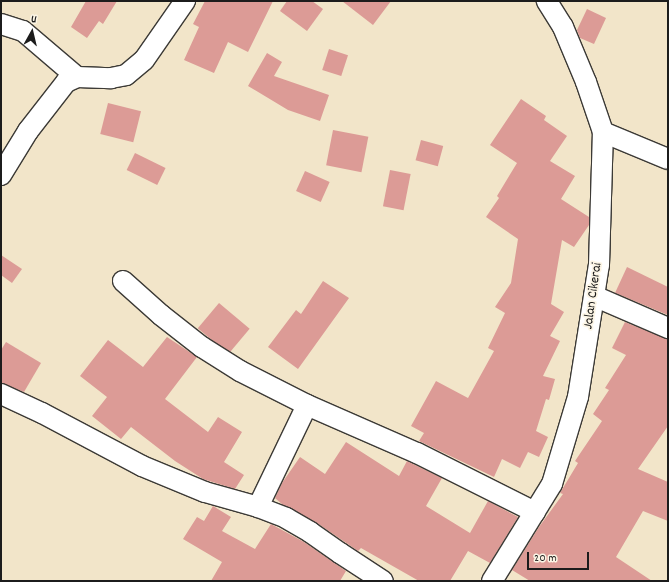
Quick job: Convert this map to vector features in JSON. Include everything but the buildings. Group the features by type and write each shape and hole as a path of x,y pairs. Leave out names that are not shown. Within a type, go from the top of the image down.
{"street":[{"path":"1,175 28,131 66,82 77,77 111,78 126,75 144,60 184,1"},
{"name":"Jalan Cikerai","path":"492,581 552,484 578,398 599,265 604,132 586,82 563,27 547,1"},
{"path":"1,24 23,31 77,77"},
{"path":"604,132 668,159"},
{"path":"123,281 161,315 202,347 240,371 307,405 417,453 535,512"},
{"path":"594,296 668,328"},
{"path":"1,394 42,413 142,466 205,492 258,507 286,518 310,532 383,581"},
{"path":"258,507 307,405"}]}
